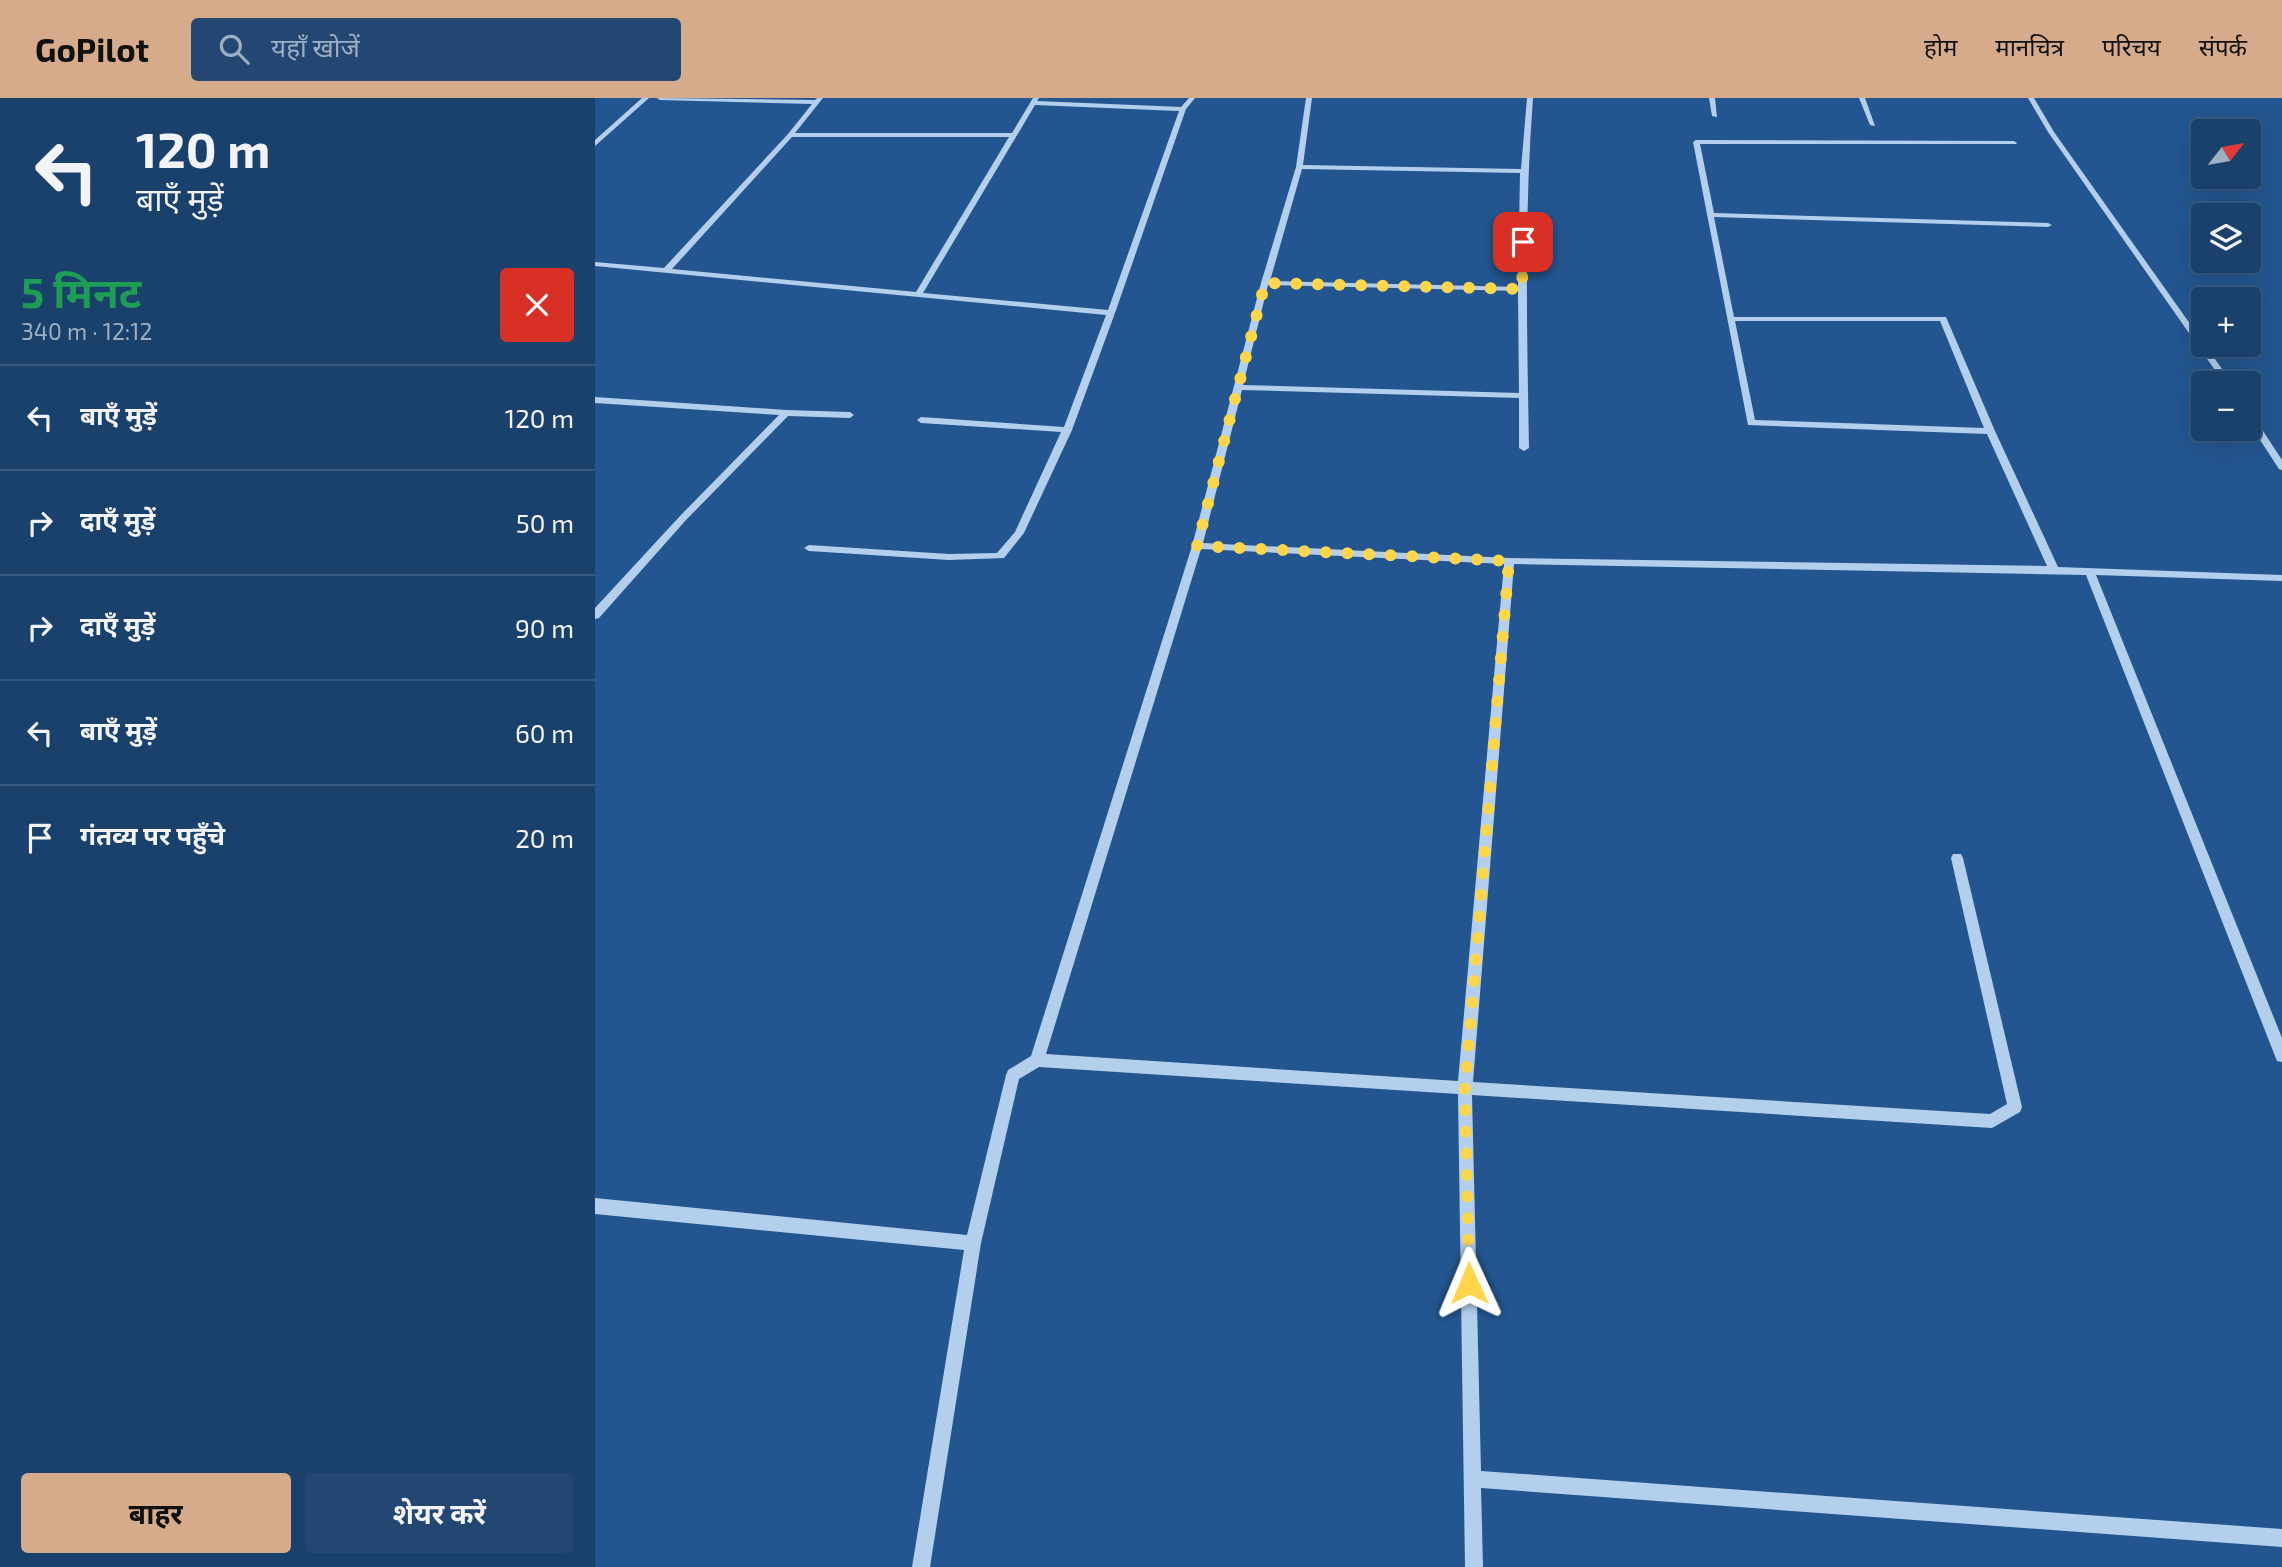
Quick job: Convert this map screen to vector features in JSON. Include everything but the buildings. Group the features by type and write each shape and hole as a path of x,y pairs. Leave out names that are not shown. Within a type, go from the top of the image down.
{"street":[{"path":"595,144 646,98"},
{"path":"660,98 819,100"},
{"path":"809,548 949,557 1000,556 1019,533 1067,430 1183,109 1192,98"},
{"path":"1037,1060 1197,546 1265,283 1299,167 1309,98"},
{"path":"1524,449 1524,171 1531,98"},
{"path":"1712,98 1715,116"},
{"path":"1862,98 1874,125"},
{"path":"2031,98 2050,132 2219,371"},
{"path":"666,271 819,100"},
{"path":"918,295 1034,100 1183,109"},
{"path":"790,135 1013,135"},
{"path":"1990,431 1751,424 1713,215 1696,142 2014,143"},
{"path":"1299,167 1524,171"},
{"path":"1713,215 2048,225"},
{"path":"595,264 1111,313"},
{"path":"1265,283 1522,289"},
{"path":"1730,319 1943,319 1990,431 2054,570"},
{"path":"1239,387 1524,396"},
{"path":"595,400 850,415"},
{"path":"595,615 683,518 786,413"},
{"path":"921,420 1067,430"},
{"path":"2261,435 2282,467"},
{"path":"1197,546 1509,561 2054,570 2282,578"},
{"path":"1474,1567 1465,1088 1509,561"},
{"path":"2090,572 2282,1056"},
{"path":"921,1567 972,1243 1013,1074 1037,1060 1992,1121 2015,1107 1957,858"},
{"path":"595,1206 972,1243"},
{"path":"1472,1479 2282,1538"}],"route":[{"path":"1469,1283 1465,1088 1509,561 1197,546 1265,283 1522,289 1523,242"}]}
